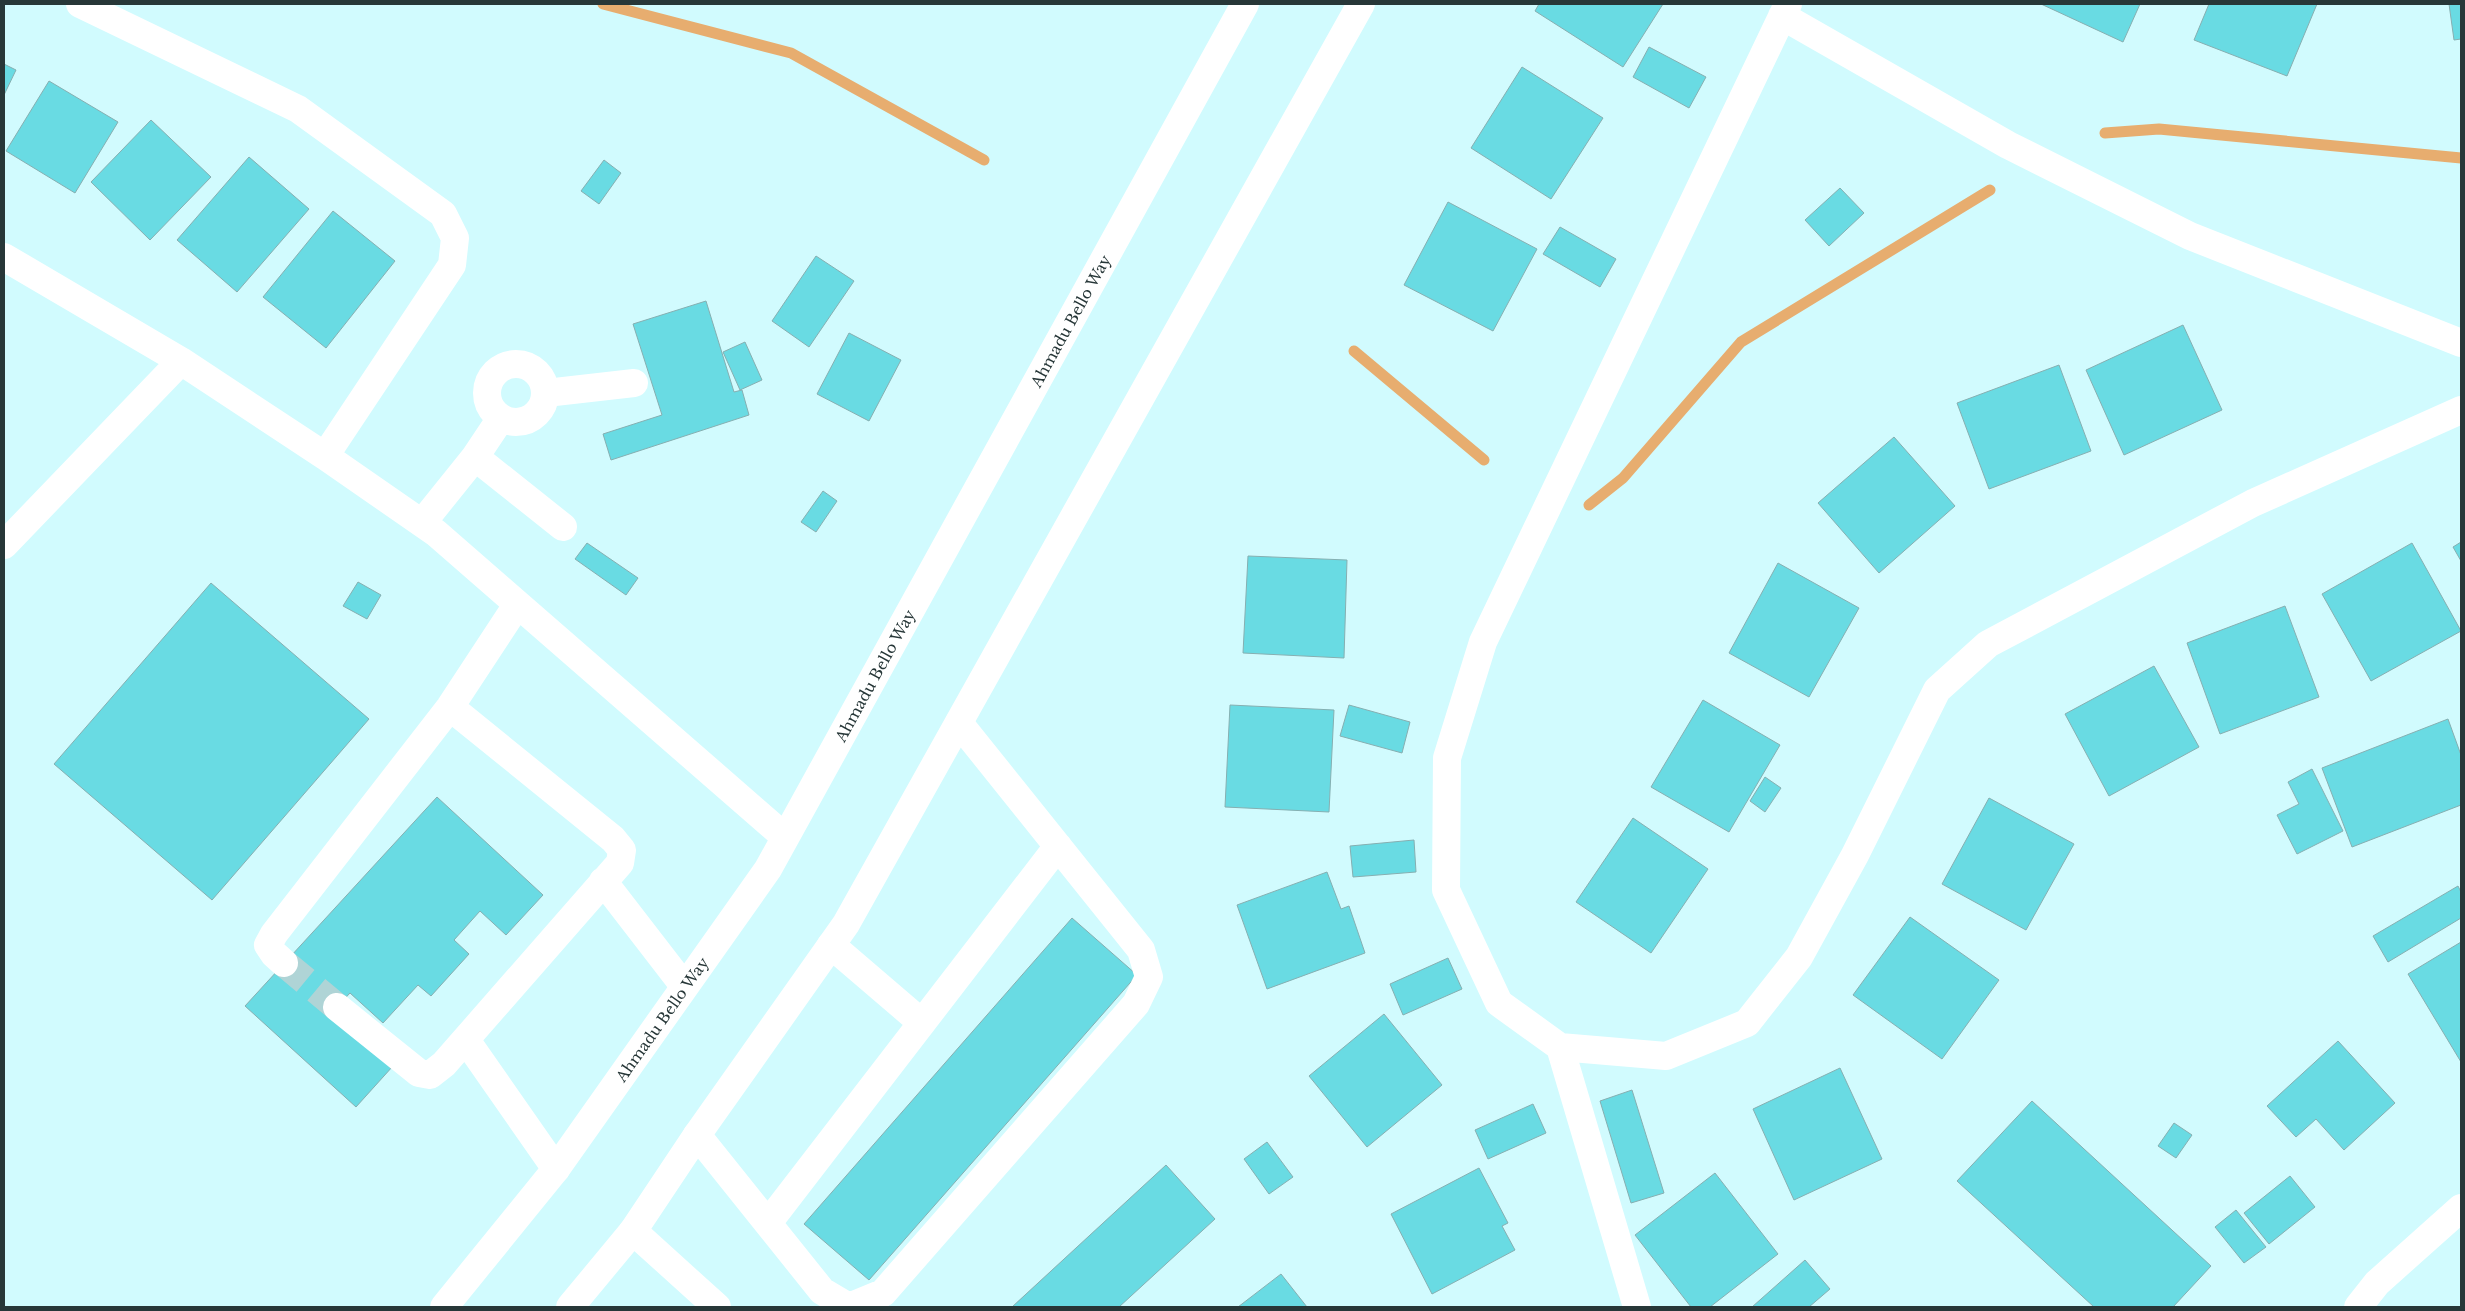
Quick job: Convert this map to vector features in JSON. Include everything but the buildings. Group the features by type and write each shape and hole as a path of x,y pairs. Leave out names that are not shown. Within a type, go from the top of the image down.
{"street":[{"path":"80,4 298,109 443,214 455,238 452,265 325,456"},
{"name":"Ahmadu Bello Way","path":"444,1307 556,1169 768,869 1245,4"},
{"path":"570,1307 633,1231 697,1135 846,924 1361,4"},
{"path":"2461,344 2190,236 2008,145 1785,10 1483,642 1447,758 1446,890 1499,1003 1560,1047 1666,1056 1747,1023 1799,956 1855,854 1937,690 1988,644 2253,503 2461,410"},
{"path":"4,257 181,361 422,523 518,604 785,837"},
{"path":"4,545 181,361"},
{"path":"517,364 531,368 541,379 546,393 541,408 530,418 516,422 501,418 490,408 487,393 491,378 502,368 517,364"},
{"path":"546,393 634,383"},
{"path":"422,523 475,457 501,418"},
{"path":"475,457 563,528"},
{"path":"284,963 268,945 274,934 450,707 518,604"},
{"path":"337,1007 420,1073 430,1075 444,1064 466,1040 620,863 622,850 613,839 450,707"},
{"path":"697,1135 822,1291 849,1307 883,1293 1136,1004 1148,977 1142,950 959,723"},
{"path":"768,1223 1058,846"},
{"path":"603,881 684,986"},
{"path":"831,945 922,1022"},
{"path":"466,1040 556,1169"},
{"path":"1560,1047 1637,1307"},
{"path":"2358,1307 2377,1283 2461,1208"},
{"path":"633,1231 717,1307"}],"waterway":[{"path":"603,4 791,53 984,160"},
{"path":"2105,133 2159,129 2461,158"},
{"path":"1589,505 1623,478 1741,342 1990,190"},
{"path":"1354,351 1484,460"}],"tunnel":[{"path":"284,963 337,1007"}]}
